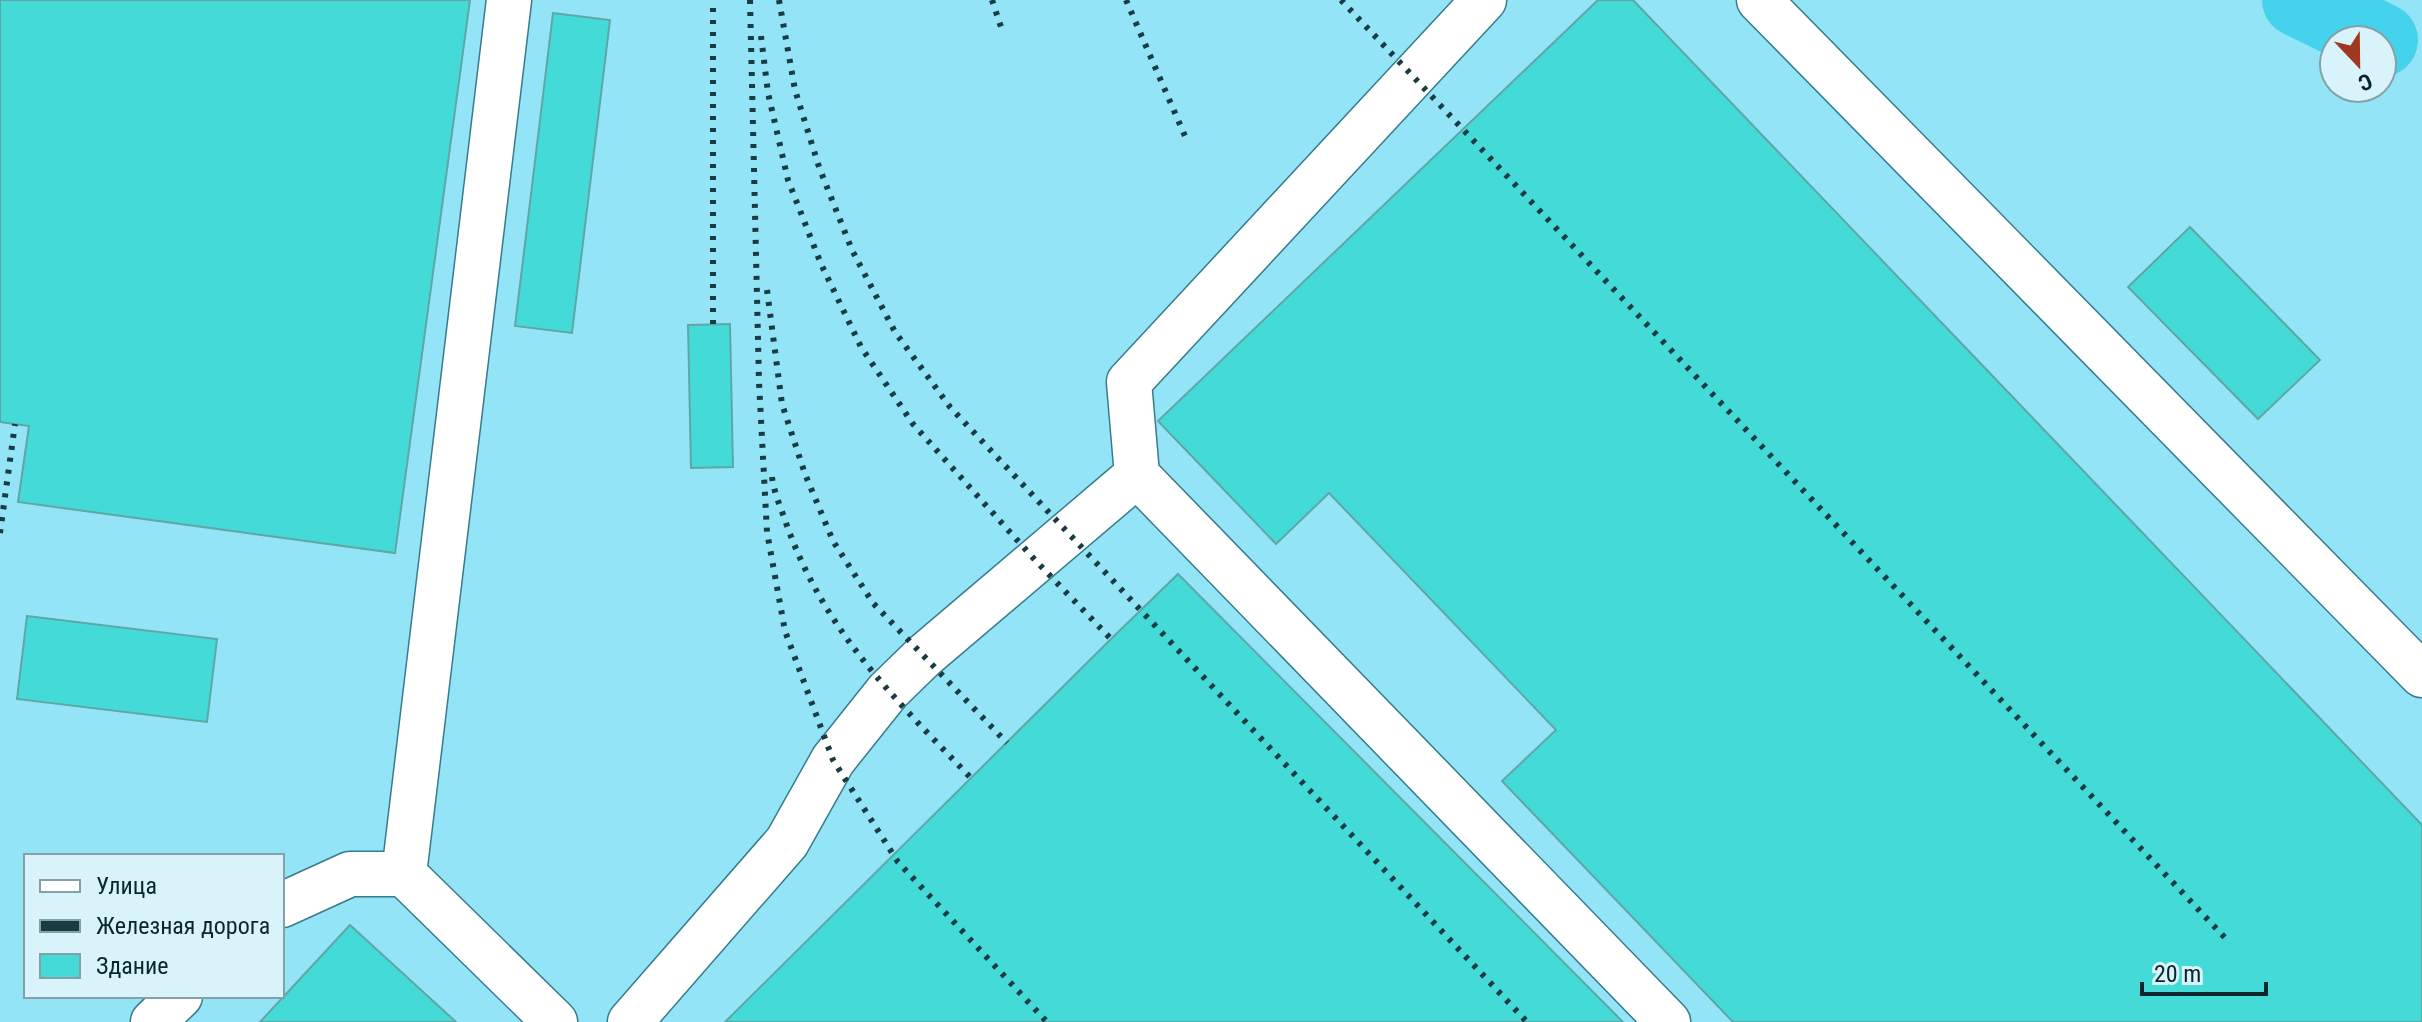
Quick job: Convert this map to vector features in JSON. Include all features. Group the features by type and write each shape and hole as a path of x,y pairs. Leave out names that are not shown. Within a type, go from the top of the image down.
{"lane":[{"path":"404,874 509,0"},
{"path":"1484,0 1129,382 1137,475 1668,1022"},
{"path":"1759,0 2422,675"},
{"path":"630,1022 787,842 833,760 888,691 924,656 1137,475"},
{"path":"284,904 350,874 404,874 555,1022"},
{"path":"153,1022 178,998"}],"shaded area":[{"path":"0,0 2422,0 2422,1022 0,1022"}],"building":[{"path":"0,0 470,0 395,553 18,502 29,426 0,422"},
{"path":"1598,0 1633,0 2422,825 2422,1022 1733,1022 1502,781 1556,730 1329,493 1276,544 1158,421"},
{"path":"553,13 610,20 572,333 515,326"},
{"path":"2190,227 2320,360 2258,419 2128,287"},
{"path":"730,324 733,467 691,468 688,325"},
{"path":"1178,574 1623,1022 725,1022 1111,639"},
{"path":"27,616 217,639 207,722 17,699"},
{"path":"350,925 456,1022 260,1022"}],"waterway":[{"path":"2299,0 2348,24"}],"railway":[{"path":"713,0 713,324"},
{"path":"750,0 759,382 767,532 785,631 833,760 898,862 1047,1022"},
{"path":"779,0 795,90 819,167 852,250 895,332 950,407 1527,1022"},
{"path":"992,0 1001,27"},
{"path":"1126,0 1188,143"},
{"path":"1341,0 2229,942"},
{"path":"761,36 768,93 788,180 821,264 861,347 913,424 1111,639"},
{"path":"767,290 782,404 805,474 833,541 873,603 1007,743"},
{"path":"0,533 15,424"},
{"path":"772,477 802,562 841,630 889,691 971,778"}]}
